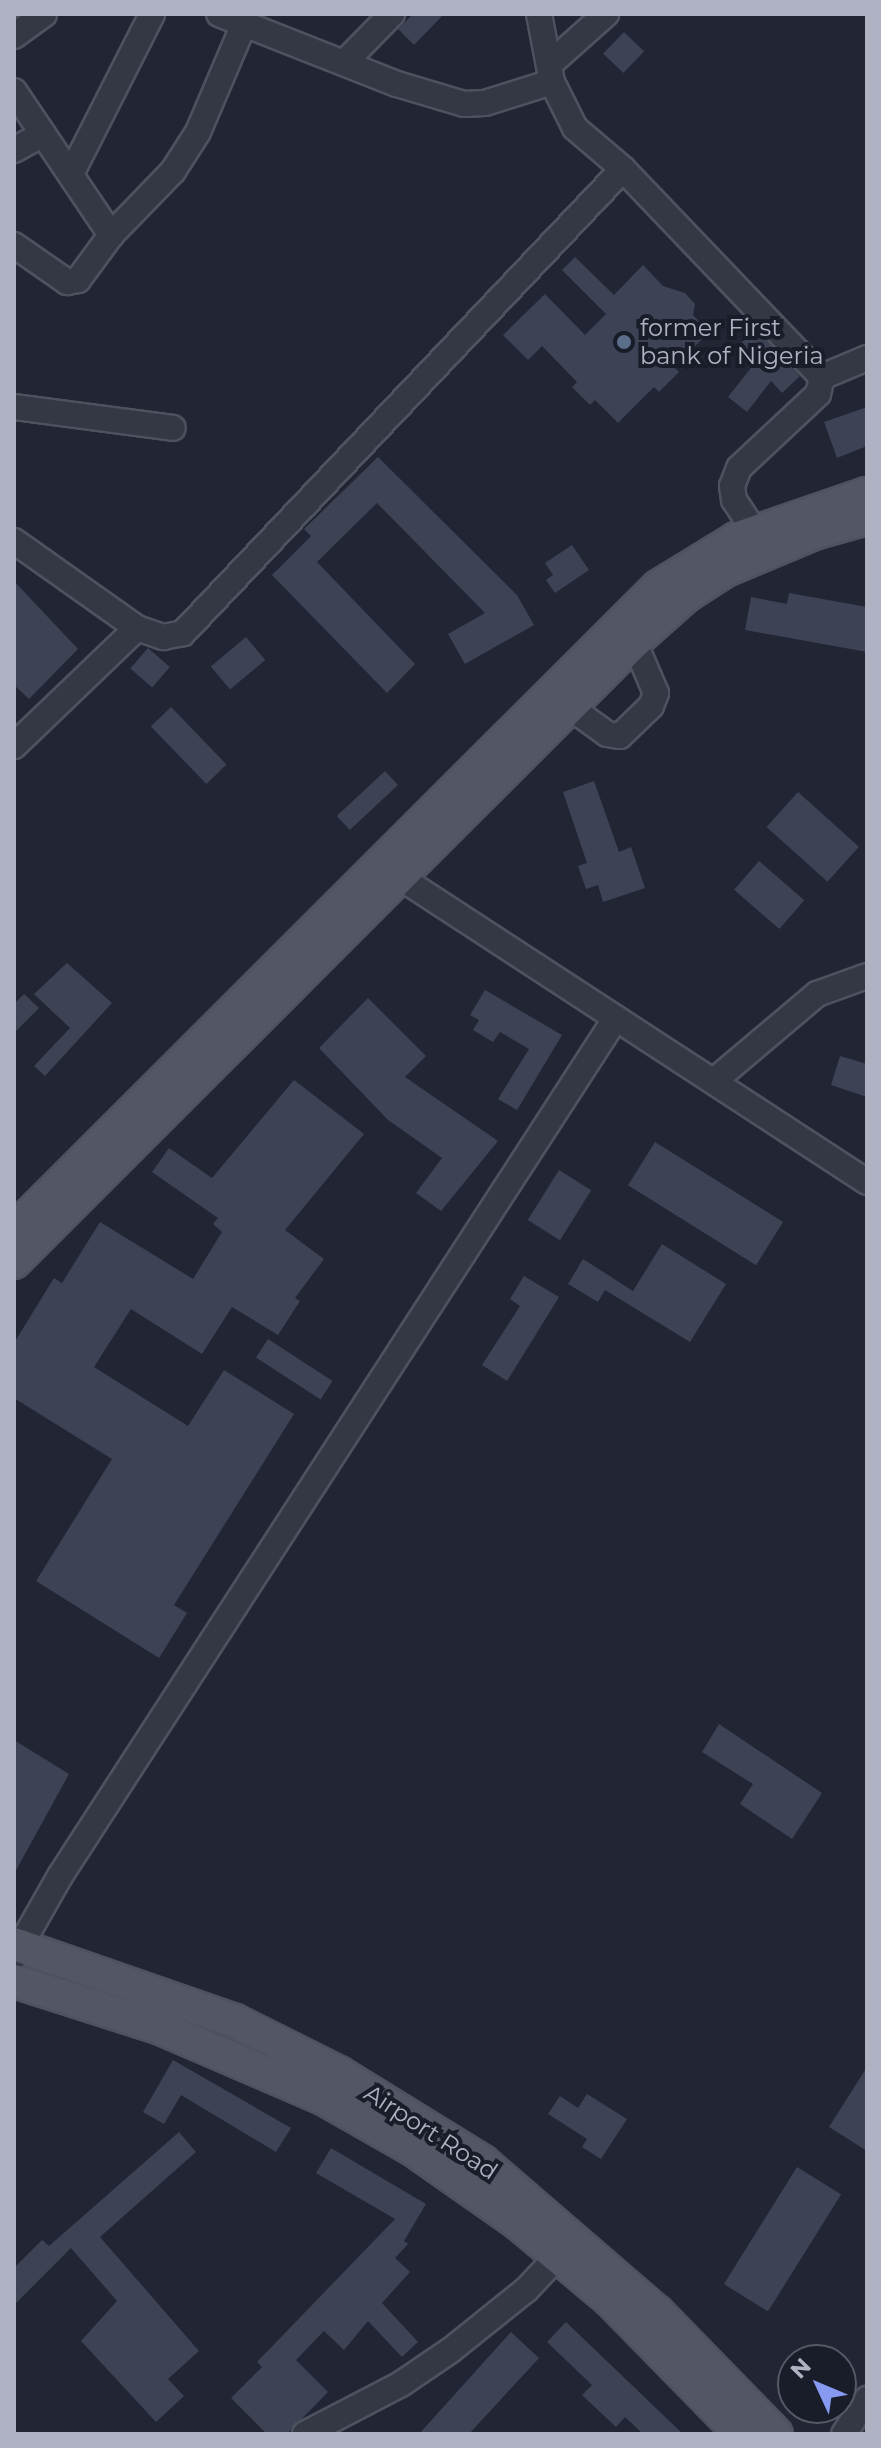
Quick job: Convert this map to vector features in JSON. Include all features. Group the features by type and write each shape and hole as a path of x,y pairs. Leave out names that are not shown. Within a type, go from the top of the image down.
{"main road":[{"path":"14,1262 567,705 634,642 687,595 762,541 867,494"},
{"path":"14,1230 625,615 697,559 867,518"},
{"name":"Airport Road","path":"16,1949 235,2021 332,2086 558,2256 610,2300 741,2434"},
{"name":"Airport Road","path":"14,1981 332,2086 483,2162 561,2226 733,2386 776,2434"}],"street":[{"path":"14,36 44,14"},
{"path":"72,172 152,14"},
{"path":"344,63 392,14"},
{"path":"539,14 552,73 575,128 623,169 822,377"},
{"path":"14,245 73,281 111,235 163,182 198,132 230,17 344,63 464,104 485,103 552,73 606,14"},
{"path":"14,91 72,172 111,235"},
{"path":"14,150 43,134"},
{"path":"14,541 137,628 163,637 183,633 623,169"},
{"path":"822,377 867,358"},
{"path":"762,541 734,500 735,477 818,394 822,377"},
{"path":"14,407 173,428"},
{"path":"14,746 137,628"},
{"path":"567,705 607,734 620,736 651,706 656,693 634,642"},
{"path":"398,876 867,1182"},
{"path":"714,1081 817,994 867,976"},
{"path":"16,1949 616,1018"},
{"path":"305,2434 401,2384 451,2350 526,2290 558,2256"},
{"path":"844,2434 867,2399"}],"building":[{"path":"413,14 444,14 414,45 398,29"},
{"path":"624,32 644,51 623,73 603,54"},
{"path":"575,257 614,295 643,265 663,286 685,293 695,304 693,315 709,332 674,367 679,372 659,392 654,387 618,423 595,400 590,405 572,387 577,382 542,346 528,360 503,335 545,294 585,335 606,314 562,270"},
{"path":"756,329 800,376 782,393 771,381 747,412 728,397 754,364 738,346"},
{"path":"867,407 867,446 837,458 824,422"},
{"path":"378,457 517,595 534,625 465,664 448,634 485,613 377,503 317,562 415,664 387,693 272,575 311,536 304,529"},
{"path":"572,545 589,570 555,593 546,580 553,575 545,563"},
{"path":"14,581 78,649 29,699 14,685"},
{"path":"789,593 867,607 867,652 745,630 751,597 787,604"},
{"path":"246,637 265,660 230,690 211,667"},
{"path":"148,648 170,667 152,687 130,668"},
{"path":"171,707 227,765 206,784 151,726"},
{"path":"385,771 398,785 350,830 337,816"},
{"path":"594,781 619,852 631,847 645,888 603,902 598,885 586,889 578,866 587,863 563,792"},
{"path":"798,792 859,847 827,882 767,827"},
{"path":"759,861 804,900 779,929 734,890"},
{"path":"67,963 112,1003 45,1076 34,1066 70,1028 34,994"},
{"path":"485,990 562,1035 517,1110 498,1099 529,1049 500,1032 493,1042 473,1030 479,1020 470,1015"},
{"path":"24,994 39,1008 14,1033 14,1004"},
{"path":"368,998 426,1056 405,1077 498,1141 441,1211 416,1193 442,1158 388,1120 319,1048"},
{"path":"840,1056 867,1064 867,1097 831,1085"},
{"path":"294,1080 364,1134 285,1230 324,1259 295,1298 300,1301 278,1335 232,1307 202,1354 131,1309 94,1367 188,1426 224,1370 294,1414 174,1605 187,1613 159,1658 36,1581 112,1459 14,1398 14,1343 54,1278 62,1283 100,1222 193,1279 222,1232 213,1224 218,1218 152,1172 169,1148 212,1178"},
{"path":"655,1142 783,1222 756,1265 628,1185"},
{"path":"559,1170 591,1190 560,1240 528,1220"},
{"path":"662,1244 726,1284 690,1342 605,1290 598,1302 568,1284 583,1259 633,1291"},
{"path":"524,1276 559,1297 507,1381 482,1365 520,1306 510,1299"},
{"path":"268,1339 333,1381 321,1399 256,1357"},
{"path":"719,1724 822,1793 792,1839 740,1804 753,1784 702,1752"},
{"path":"14,1740 69,1774 14,1874"},
{"path":"173,2060 291,2128 276,2152 181,2095 164,2124 143,2112"},
{"path":"867,2067 867,2151 829,2127"},
{"path":"587,2094 627,2119 601,2159 582,2147 587,2139 548,2114 560,2096 578,2108"},
{"path":"179,2132 196,2152 100,2237 199,2351 168,2379 184,2396 156,2422 81,2341 117,2301 71,2248 14,2305 14,2268 42,2240 49,2246"},
{"path":"331,2148 426,2204 404,2241 408,2244 395,2258 410,2272 382,2303 418,2342 402,2357 368,2321 344,2350 324,2331 296,2360 328,2392 287,2434 267,2434 231,2398 262,2367 257,2362 395,2219 316,2173"},
{"path":"797,2167 841,2195 768,2312 724,2284"},
{"path":"566,2322 683,2434 643,2434 625,2417 616,2427 582,2395 592,2385 547,2342"},
{"path":"511,2332 539,2358 469,2434 419,2434"}],"place":[{"name":"former First bank of Nigeria","path":"624,342"}]}
